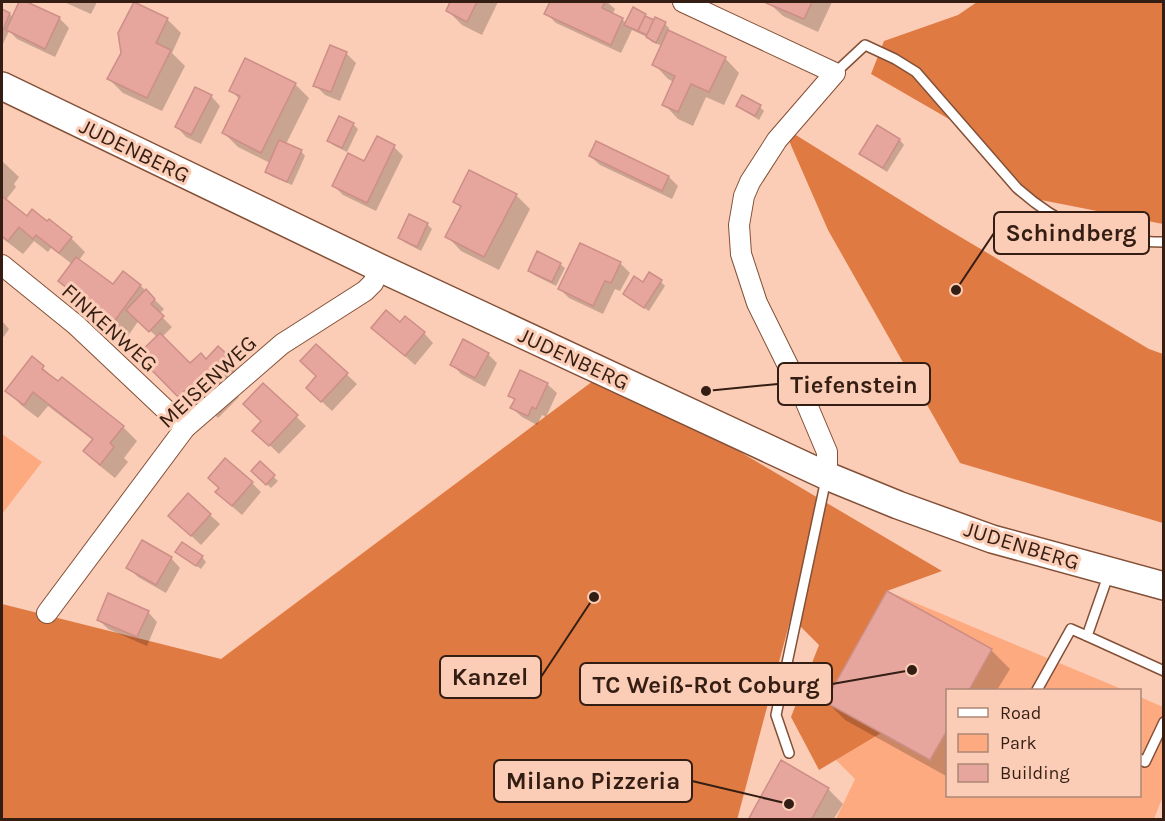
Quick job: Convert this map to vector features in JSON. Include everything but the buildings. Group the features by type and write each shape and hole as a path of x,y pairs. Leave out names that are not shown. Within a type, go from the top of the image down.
{"street":[{"path":"683,2 835,73 777,140 750,182 744,196 739,225 741,254 758,303 805,400 827,452 827,476"},
{"name":"JUDENBERG","path":"2,86 380,268 827,476 992,539 1164,586"},
{"name":"FINKENWEG","path":"2,265 76,325 185,428"},
{"name":"MEISENWEG","path":"47,613 185,428 282,344 366,291 373,283 380,268"}],"lane":[{"path":"835,73 865,45 895,59 916,72 1017,188 1036,204 1080,229 1100,235 1164,242"},
{"path":"789,753 776,715 827,476"},
{"path":"1087,636 1109,571"},
{"path":"1038,689 1071,629 1164,671"},
{"path":"1141,760 1145,762 1164,722"}],"green space":[{"path":"2,434 42,462 2,514"},
{"path":"887,591 1122,689 946,689 946,797 1141,797 1141,697 1163,707 1163,796 1154,819 836,819 855,779 813,737 857,595"}],"shaded area":[{"path":"977,2 1163,2 1163,224 1031,198 975,134 871,74 884,41 958,15"},
{"path":"783,127 942,226 1149,349 1163,354 1163,523 960,463 828,230"},
{"path":"605,372 942,571 887,591 825,702 881,733 819,770 791,717 819,645 791,617 737,820 2,819 2,604 221,659"}],"place":[{"name":"Schindberg","path":"956,290"},
{"name":"Tiefenstein","path":"706,391"},
{"name":"Kanzel","path":"594,597"},
{"name":"TC Weiß-Rot Coburg","path":"912,670"},
{"name":"Milano Pizzeria","path":"789,804"}]}
